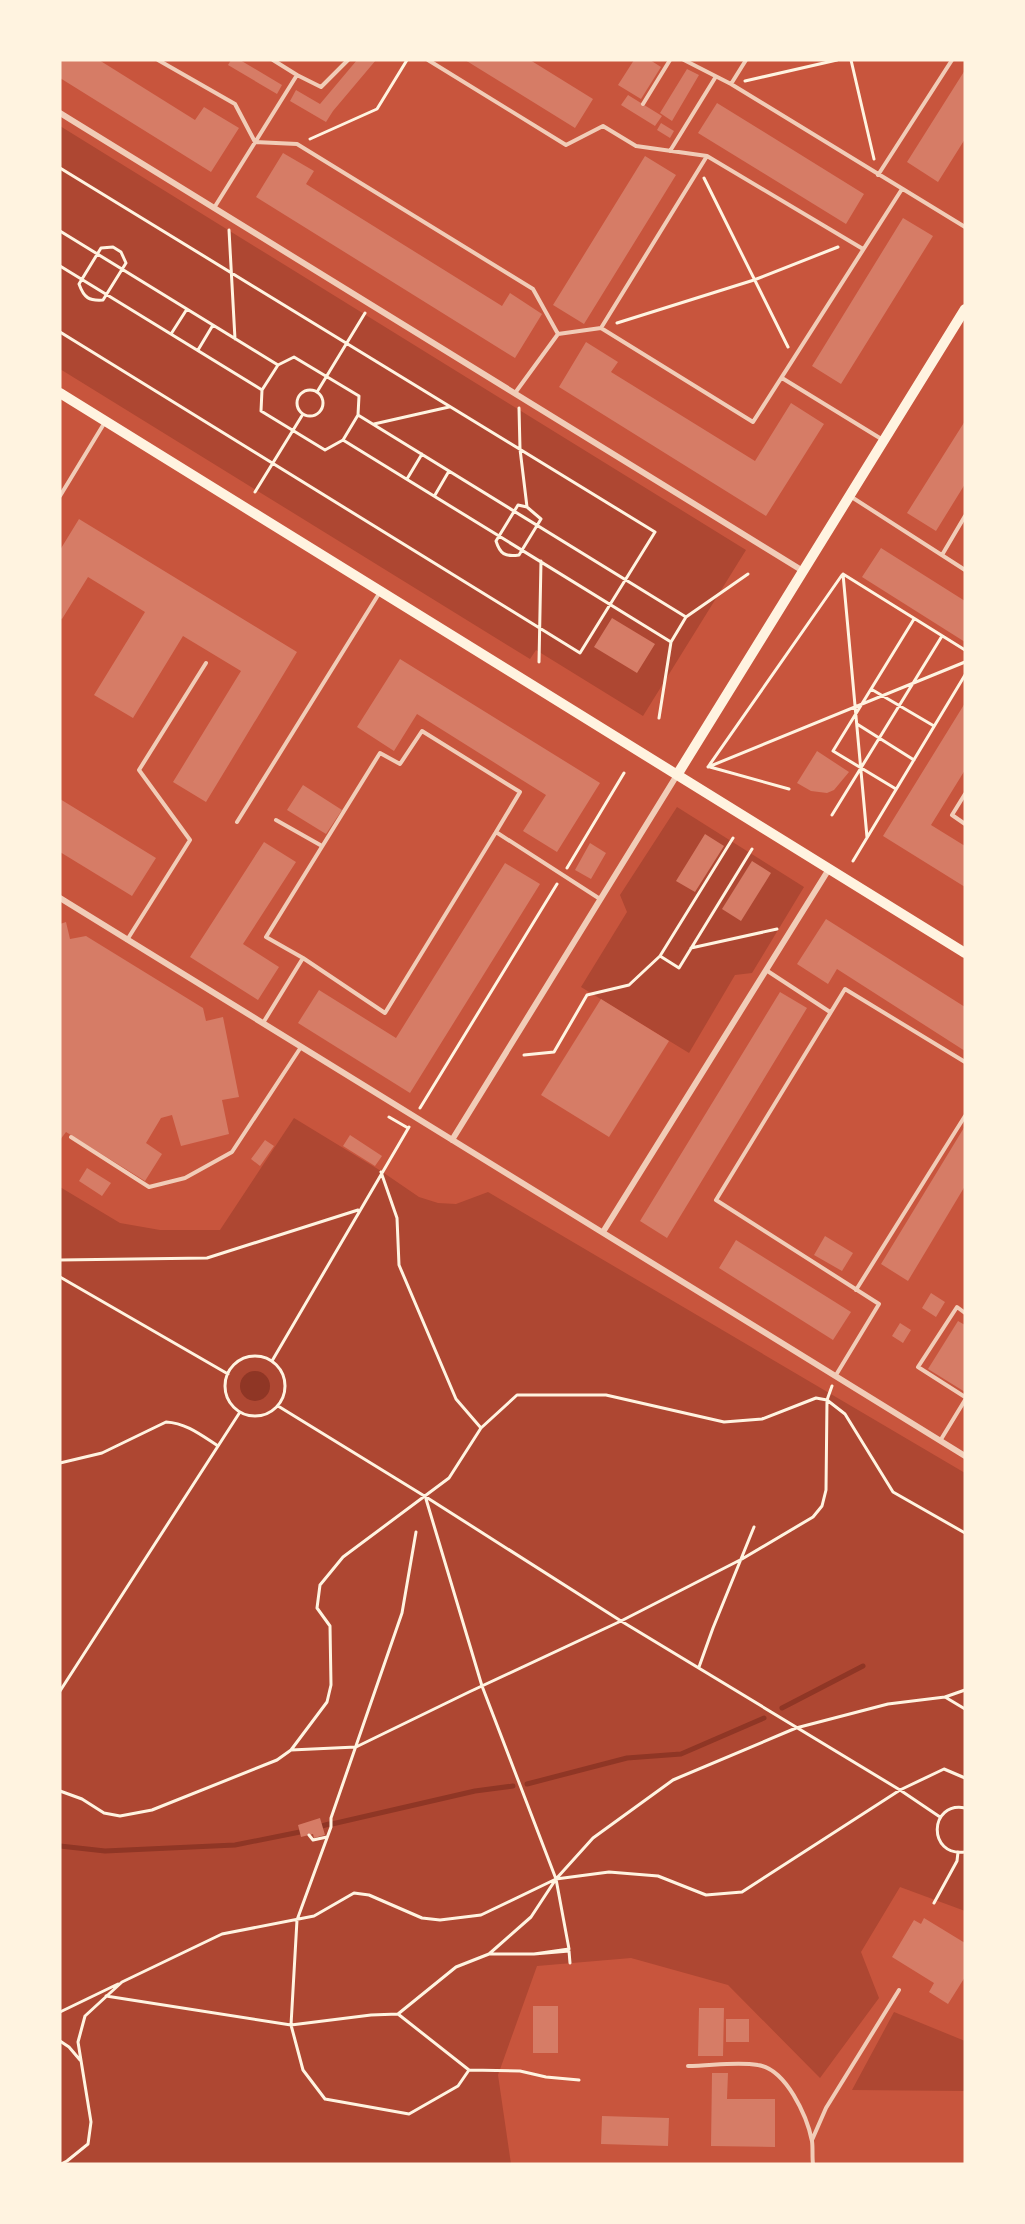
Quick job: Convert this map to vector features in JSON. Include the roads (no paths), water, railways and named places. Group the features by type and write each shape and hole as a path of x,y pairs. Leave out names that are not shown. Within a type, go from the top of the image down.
{"main road":[{"path":"677,775 965,309"},
{"path":"60,393 965,953"}],"street":[{"path":"60,113 803,571"},
{"path":"452,1140 677,775"},
{"path":"603,1233 829,869"},
{"path":"60,898 965,1456"}],"lane":[{"path":"158,60 235,104 255,142"},
{"path":"273,60 321,87 348,60"},
{"path":"428,60 566,145 603,126 636,146 707,156 863,249"},
{"path":"644,104 669,60"},
{"path":"684,60 715,78 731,84 965,227"},
{"path":"731,84 746,60"},
{"path":"878,175 952,60"},
{"path":"214,208 297,75"},
{"path":"670,152 715,78"},
{"path":"255,142 297,144 533,289 558,334"},
{"path":"601,328 707,156"},
{"path":"515,393 558,334 601,328 753,422 902,189"},
{"path":"782,378 884,441"},
{"path":"60,496 105,421"},
{"path":"850,496 965,570"},
{"path":"942,555 965,516"},
{"path":"237,822 380,591"},
{"path":"128,939 190,840 139,770 206,663"},
{"path":"422,731 520,792 496,832 385,1013 303,958 266,937 380,753 400,764 422,731"},
{"path":"965,794 952,815 965,824"},
{"path":"276,820 322,846"},
{"path":"496,832 601,900"},
{"path":"263,1023 303,958"},
{"path":"766,970 830,1012"},
{"path":"836,1375 879,1304 716,1200 845,989 965,1062"},
{"path":"71,1137 149,1186 185,1178 232,1152 301,1047"},
{"path":"856,1290 965,1116"},
{"path":"940,1441 965,1399 918,1367 957,1307 965,1312"},
{"path":"812,2140 826,2108 898,1990"},
{"path":"688,2066 758,2065 771,2069 785,2080 797,2103 812,2140 813,2164"}],"waterway":[{"path":"782,1708 863,1666"},
{"path":"527,1784 627,1758 681,1754 764,1718"},
{"path":"332,1824 475,1791 513,1786"},
{"path":"322,1826 329,1824"},
{"path":"60,1846 105,1851 235,1845 300,1832"}]}
